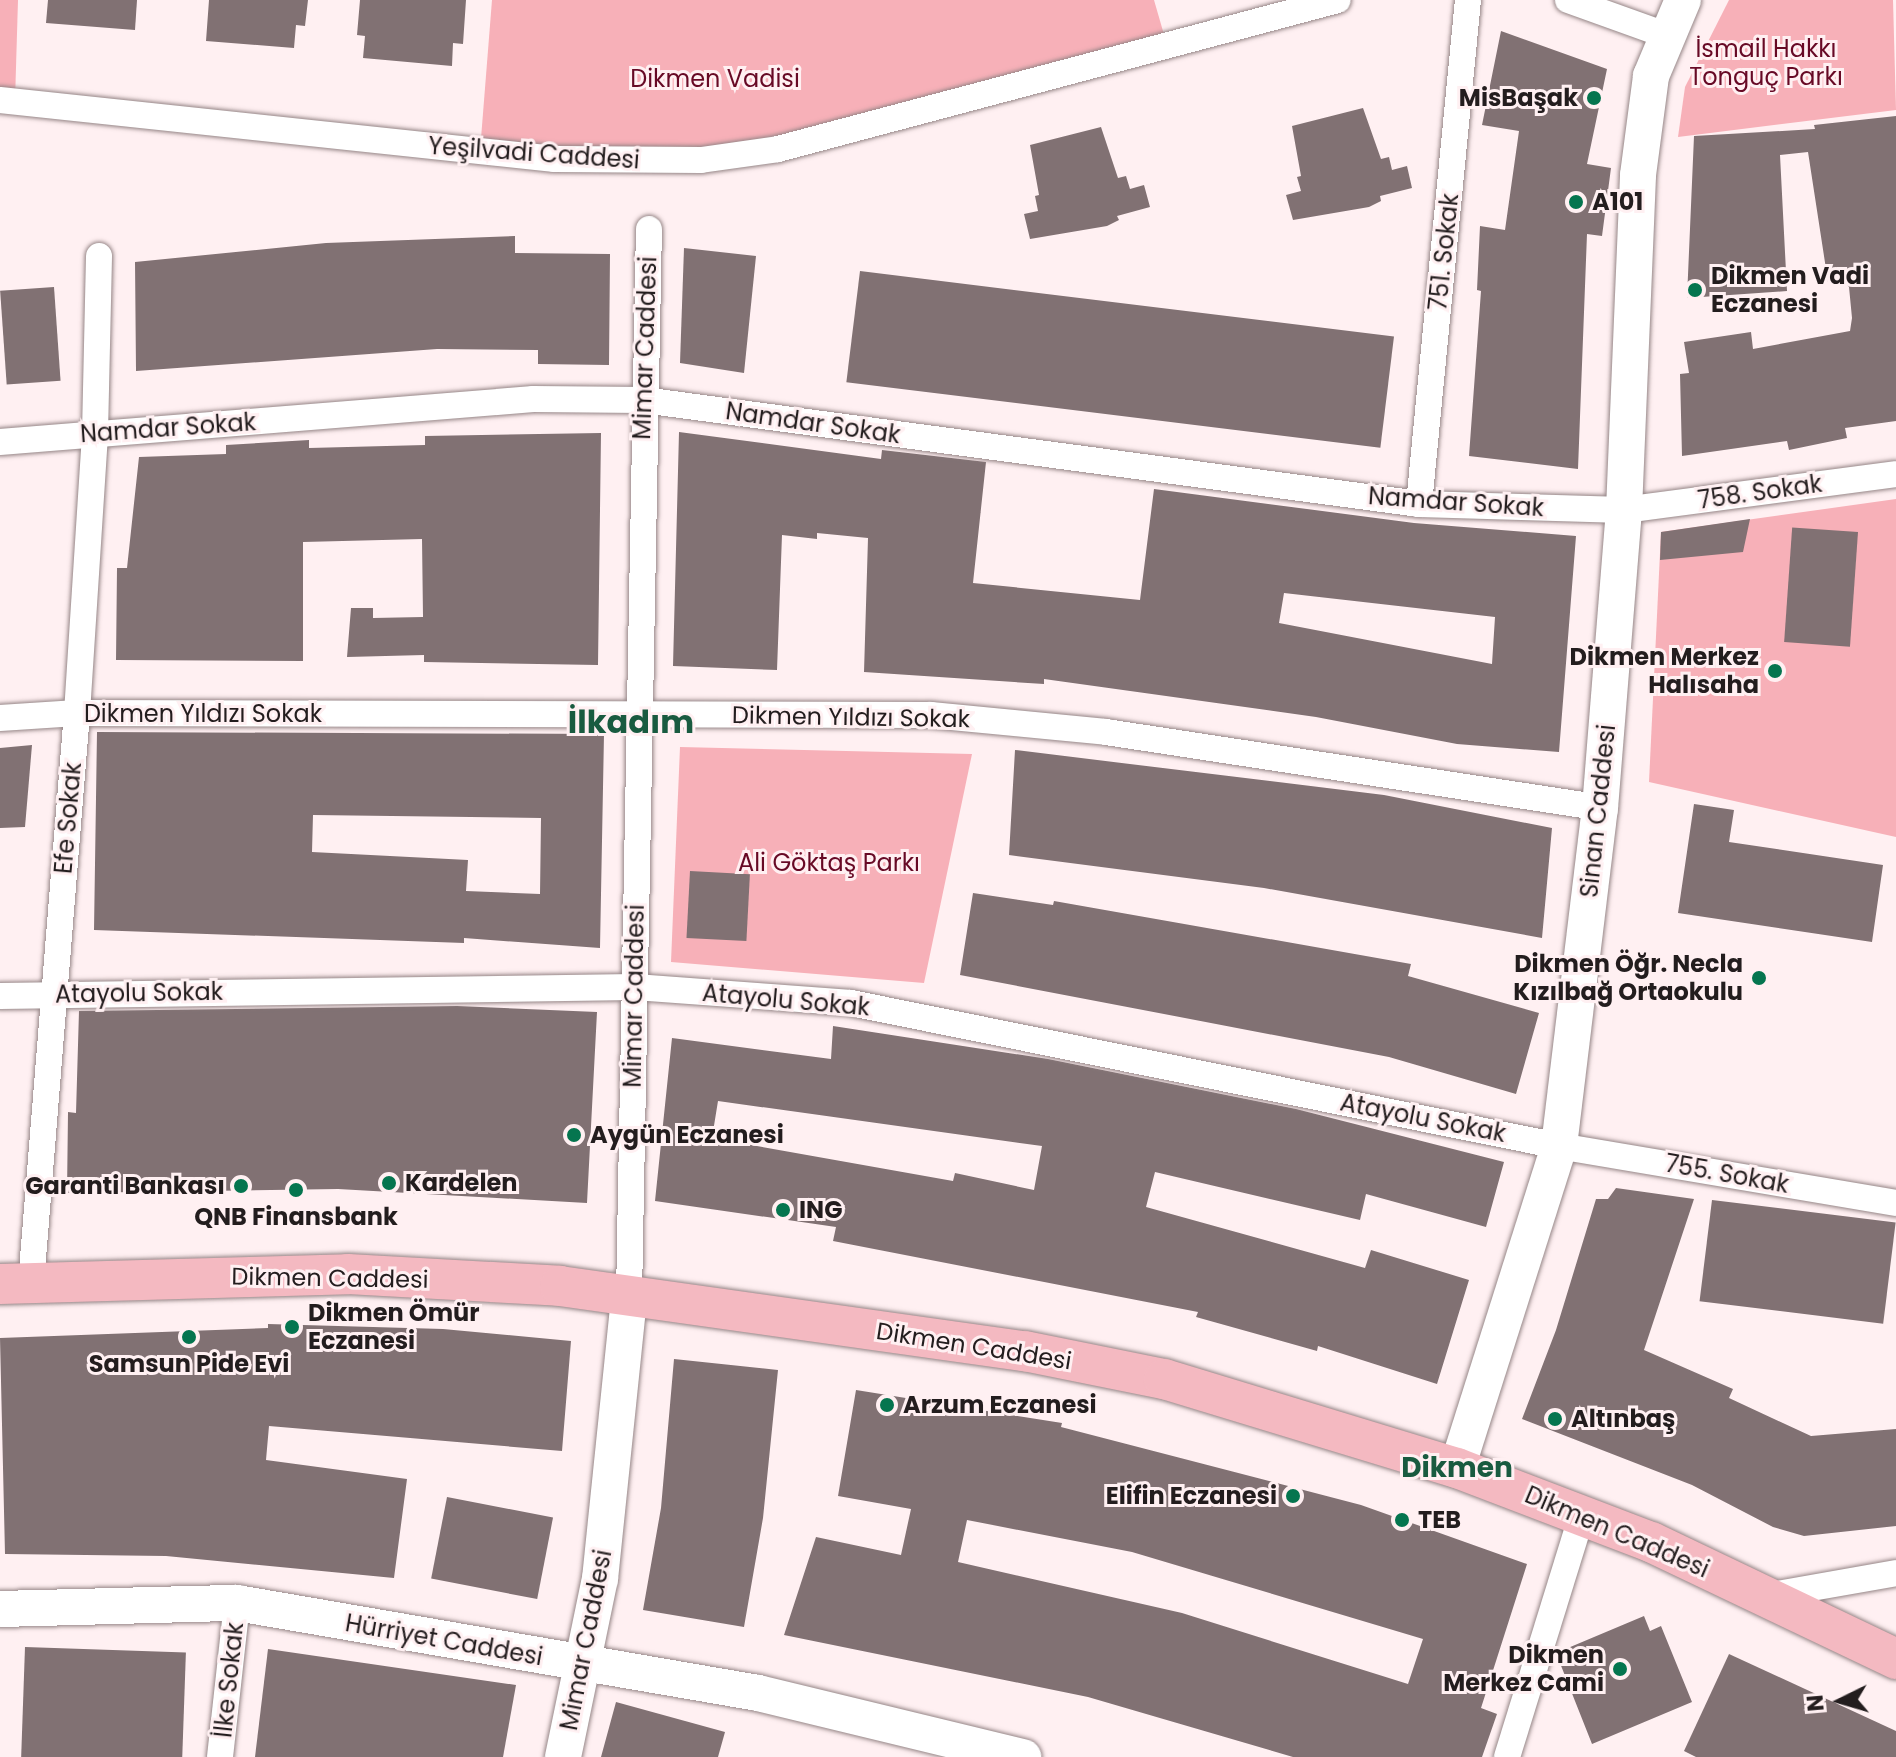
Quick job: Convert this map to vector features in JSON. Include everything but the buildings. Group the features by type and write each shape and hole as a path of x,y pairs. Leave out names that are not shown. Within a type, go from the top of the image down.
{"main road":[{"name":"Sinan Caddesi","path":"1457,1468 1559,1146 1600,808 1624,510 1638,175 1651,76 1683,0"},
{"name":"Dikmen Caddesi","path":"16,1283 348,1274 560,1286 1025,1351 1133,1373 1457,1468 1582,1514 1896,1659"},
{"name":"Mimar Caddesi","path":"563,1757 584,1665 611,1492 629,1296"},
{"name":"Hürriyet Caddesi","path":"0,1609 237,1603 758,1693 952,1748 1023,1757"}],"street":[{"name":"Yeşilvadi Caddesi","path":"0,100 555,159 701,160 778,149 1338,0"},
{"name":"751. Sokak","path":"1419,504 1468,0"},
{"path":"1568,0 1666,35"},
{"name":"Mimar Caddesi","path":"629,1296 637,714 649,229"},
{"name":"Efe Sokak","path":"16,1283 52,994 77,713 95,433 99,256"},
{"name":"Namdar Sokak","path":"0,442 533,399 643,400 1419,504 1624,510"},
{"name":"758. Sokak","path":"1624,510 1896,474"},
{"name":"Dikmen Yıldızı Sokak","path":"0,718 77,713 931,715 1090,730 1600,808"},
{"name":"Atayolu Sokak","path":"0,996 635,987 851,1003 1559,1146"},
{"name":"755. Sokak","path":"1559,1146 1896,1203"},
{"path":"1507,1757 1582,1514"},
{"path":"1764,1596 1896,1573"},
{"name":"İlke Sokak","path":"220,1757 237,1603"}],"green space":[{"path":"0,0 18,0 15,101 0,100"},
{"name":"Dikmen Vadisi","path":"492,0 1154,0 1167,45 778,149 480,151"},
{"name":"İsmail Hakkı Tonguç Parkı","path":"1729,0 1893,0 1896,110 1678,137 1685,87"},
{"name":"Dikmen Merkez Halısaha","path":"1896,499 1896,837 1649,782 1661,532"},
{"name":"Ali Göktaş Parkı","path":"680,747 972,754 924,983 671,962"}],"place":[{"name":"MisBaşak","path":"1594,98"},
{"name":"A101","path":"1576,202"},
{"name":"Dikmen Vadi Eczanesi","path":"1695,290"},
{"name":"Dikmen Merkez Halısaha","path":"1775,671"},
{"name":"Dikmen Öğr. Necla Kızılbağ Ortaokulu","path":"1759,978"},
{"name":"Aygün Eczanesi","path":"574,1135"},
{"name":"Kardelen","path":"389,1183"},
{"name":"Garanti Bankası","path":"241,1186"},
{"name":"QNB Finansbank","path":"296,1190"},
{"name":"ING","path":"783,1210"},
{"name":"Dikmen Ömür Eczanesi","path":"292,1327"},
{"name":"Samsun Pide Evi","path":"189,1337"},
{"name":"Arzum Eczanesi","path":"887,1405"},
{"name":"Altınbaş","path":"1555,1419"},
{"name":"Elifin Eczanesi","path":"1293,1496"},
{"name":"TEB","path":"1402,1520"},
{"name":"Dikmen Merkez Cami","path":"1620,1669"}],"district":[{"name":"İlkadım","path":"631,722"},
{"name":"Dikmen","path":"1457,1468"}]}
